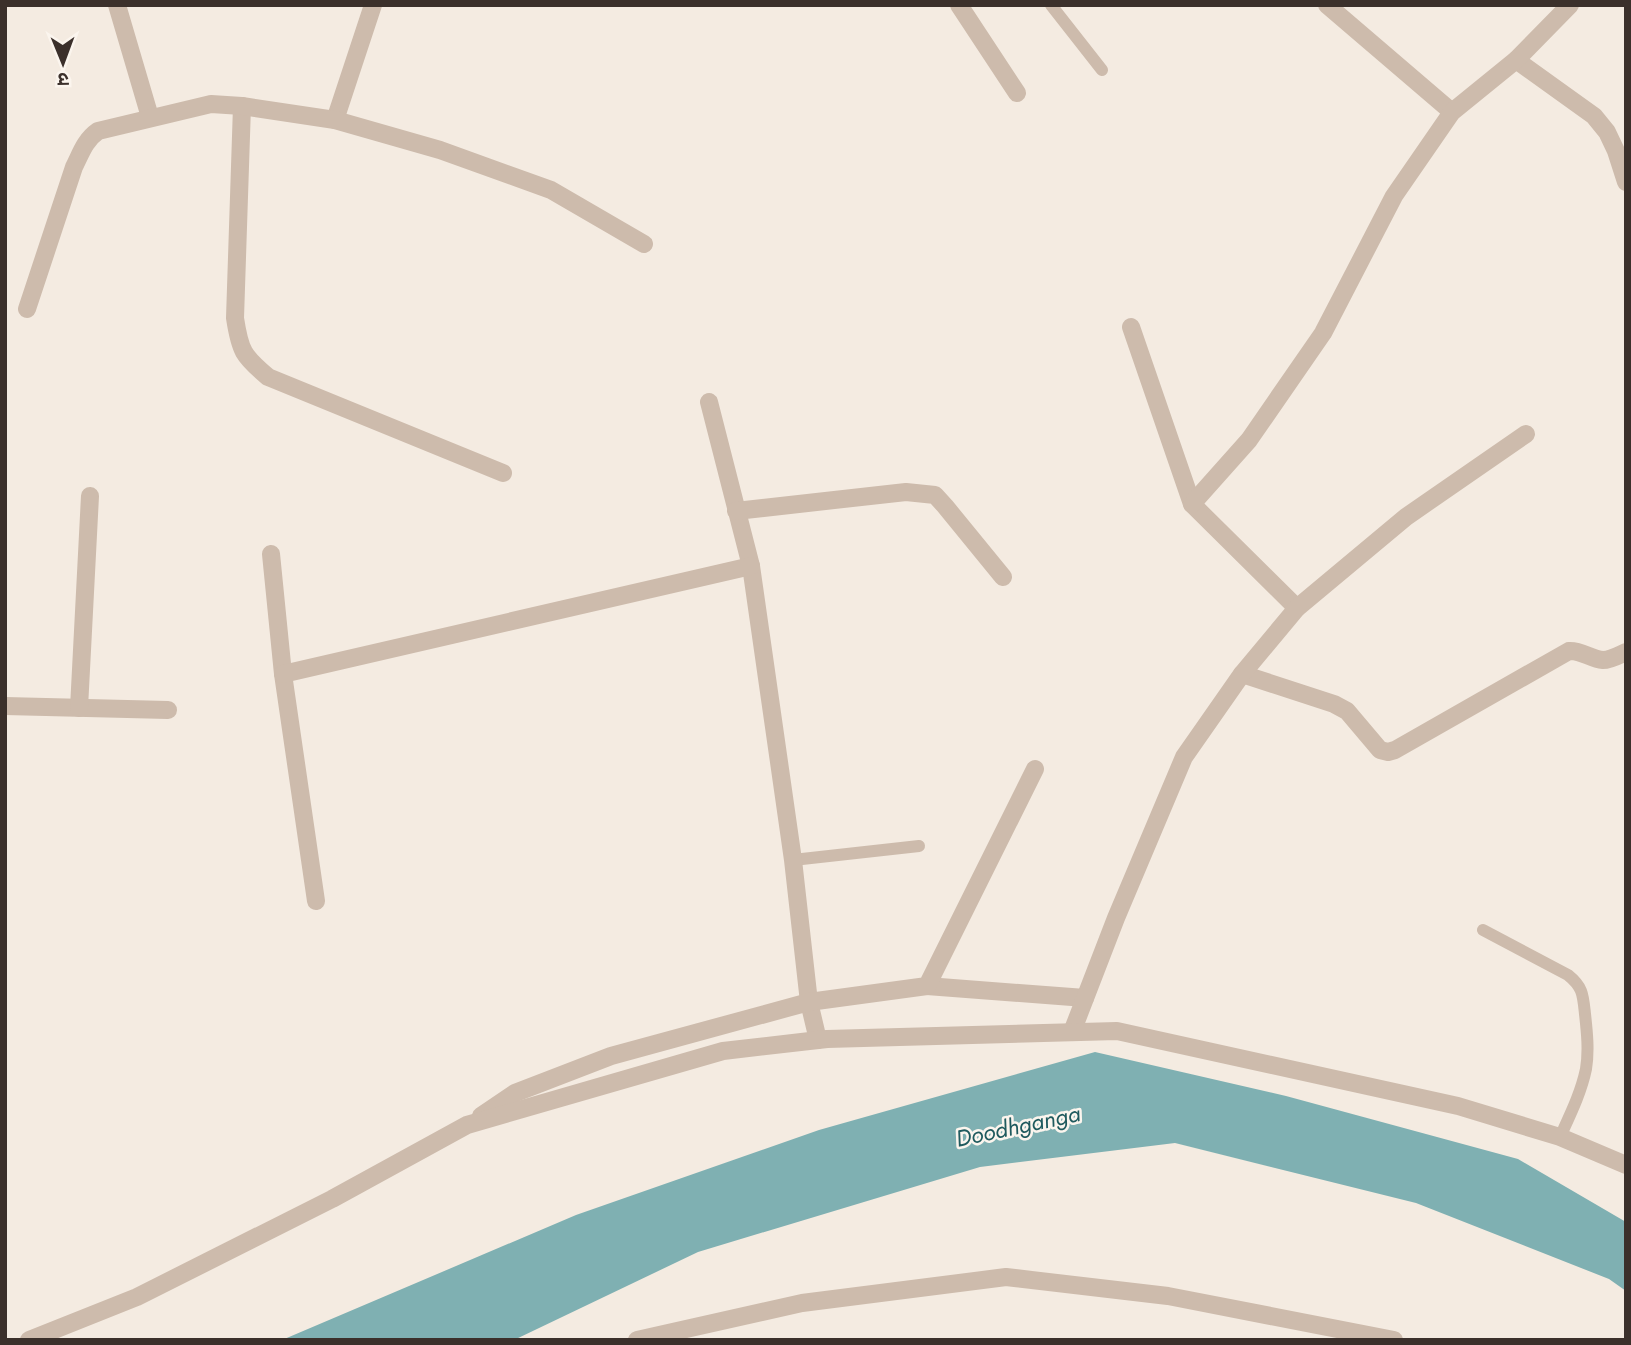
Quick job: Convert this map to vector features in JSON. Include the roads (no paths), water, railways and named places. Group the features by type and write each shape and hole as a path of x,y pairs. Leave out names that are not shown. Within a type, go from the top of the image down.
{"street":[{"path":"117,5 150,117"},
{"path":"335,120 373,5"},
{"path":"959,5 1017,93"},
{"path":"1327,5 1452,112"},
{"path":"1192,504 1249,440 1323,333 1394,196 1452,112 1516,60 1570,5"},
{"path":"1516,60 1594,116 1607,132 1626,181"},
{"path":"26,309 74,167 91,136 98,131 150,117 211,104 335,120 440,150 551,190 644,244"},
{"path":"242,106 235,318 239,344 248,361 268,377 503,473"},
{"path":"1131,327 1192,504 1297,608"},
{"path":"709,402 751,566 793,860 809,1002 818,1040"},
{"path":"1072,1032 1116,918 1184,757 1242,674 1297,608 1406,517 1525,433"},
{"path":"736,511 906,492 934,495 1003,577"},
{"path":"79,708 90,496"},
{"path":"271,554 284,674 316,901"},
{"path":"284,674 751,566"},
{"path":"1242,674 1334,704 1347,711 1380,750 1388,752 1569,651 1578,651 1605,660 1626,652"},
{"path":"5,706 168,710"},
{"path":"927,986 1035,769"},
{"path":"29,1340 137,1297 332,1199 467,1125 515,1093 611,1056 809,1002 927,986 1085,998"},
{"path":"467,1125 723,1051 818,1040 1117,1031 1458,1106 1560,1137 1626,1165"},
{"path":"637,1340 802,1303 1006,1277 1168,1296 1394,1340"}],"lane":[{"path":"1051,5 1102,71"},
{"path":"793,860 919,846"},
{"path":"1483,930 1568,975 1579,984 1588,1039 1586,1069 1560,1137"}],"water":[{"name":"Doodhganga","path":"1095,1052 1286,1096 1518,1159 1626,1222 1626,1291 1609,1279 1416,1203 1175,1143 980,1167 698,1252 514,1340 282,1340 576,1215 819,1130"}]}
